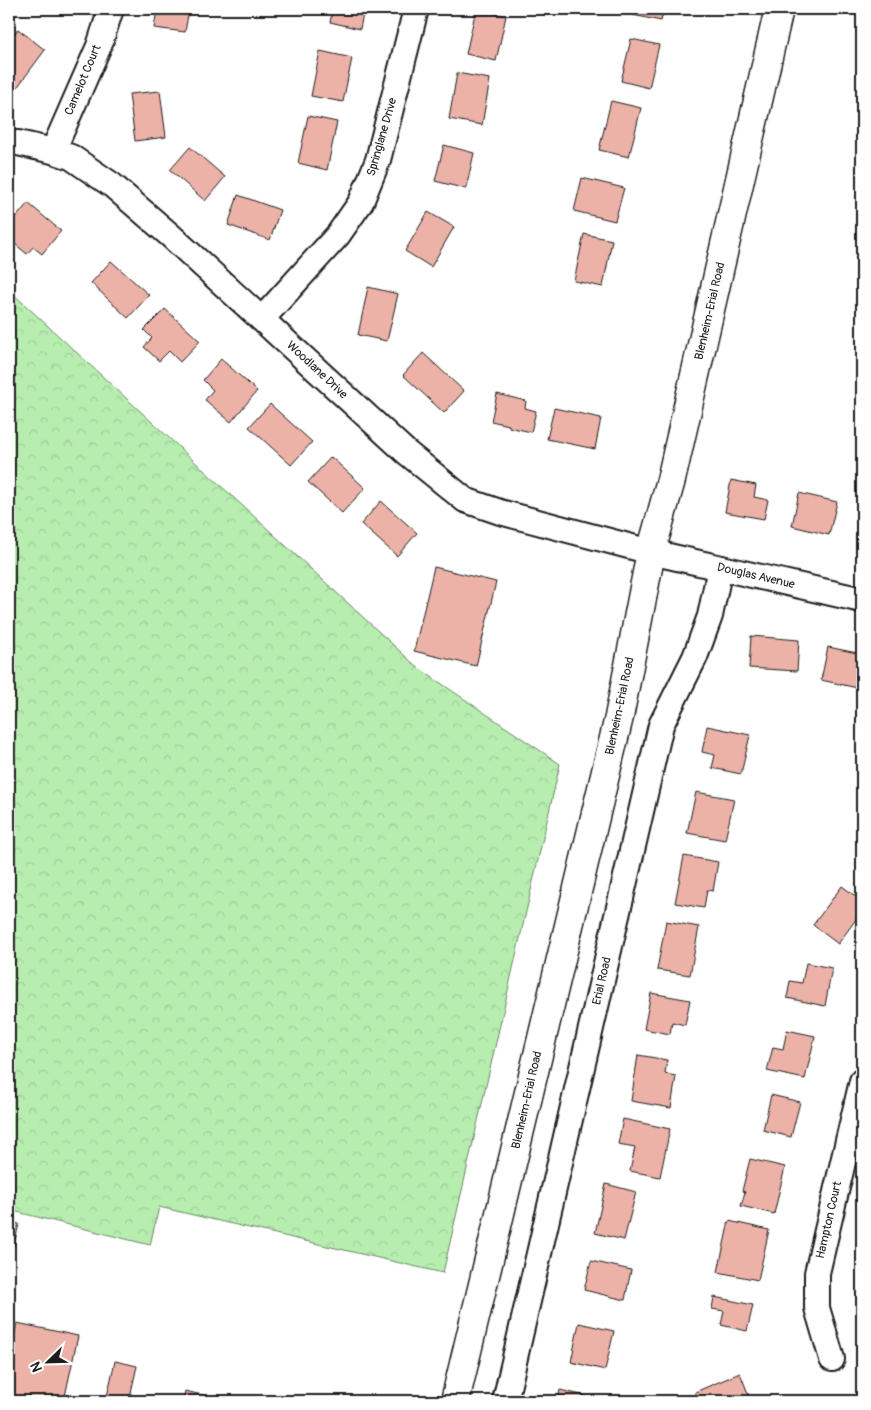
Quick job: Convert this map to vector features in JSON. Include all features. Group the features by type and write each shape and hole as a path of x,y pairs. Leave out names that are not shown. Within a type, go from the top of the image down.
{"main road":[{"name":"Blenheim-Erial Road","path":"455,1401 619,717 651,552 671,480 779,9"}],"street":[{"name":"Camelot Court","path":"53,151 99,46 111,9"},
{"name":"Springlane Drive","path":"262,319 338,235 361,202 378,160 416,9"},
{"name":"Woodlane Drive","path":"9,143 18,143 71,157 112,185 171,236 406,452 465,500 500,512 651,552"},
{"name":"Douglas Avenue","path":"651,552 862,600"},
{"name":"Erial Road","path":"506,1401 662,725 695,657 710,616 720,568"},
{"name":"Hampton Court","path":"832,1359 817,1308 817,1273 862,1081"}],"green space":[{"path":"9,290 417,667 560,764 443,1273 159,1207 150,1245 9,1210"}],"building":[{"path":"157,9 189,9 185,32 154,28"},
{"path":"333,9 364,9 360,29 330,22"},
{"path":"476,9 506,16 496,61 466,54"},
{"path":"635,9 664,9 661,21 633,15"},
{"path":"18,29 45,50 16,89 9,83 9,41"},
{"path":"631,39 659,45 649,88 621,81"},
{"path":"320,51 352,58 343,102 311,96"},
{"path":"457,73 490,79 482,125 449,119"},
{"path":"160,91 166,137 135,141 129,94"},
{"path":"611,101 641,108 629,157 599,150"},
{"path":"308,116 337,122 327,170 298,163"},
{"path":"444,145 474,153 466,189 435,181"},
{"path":"190,147 225,177 205,201 170,170"},
{"path":"582,178 624,188 615,221 574,211"},
{"path":"238,195 280,210 270,240 228,225"},
{"path":"28,203 61,231 42,254 33,247 27,254 9,239 9,226"},
{"path":"428,212 454,227 431,267 405,251"},
{"path":"584,234 612,240 603,287 574,281"},
{"path":"111,261 149,295 128,318 91,283"},
{"path":"368,287 398,294 387,341 358,335"},
{"path":"165,309 200,341 180,362 169,351 159,361 144,347 152,338 144,330"},
{"path":"423,353 464,391 444,413 403,375"},
{"path":"221,359 257,391 231,422 205,400 213,390 203,380"},
{"path":"497,394 526,401 525,408 536,411 531,432 491,421"},
{"path":"270,404 312,442 291,465 249,427"},
{"path":"554,408 601,418 595,449 547,439"},
{"path":"331,457 365,488 342,513 308,482"},
{"path":"731,480 756,485 754,497 768,500 764,519 725,512"},
{"path":"799,493 837,502 829,535 792,526"},
{"path":"381,501 417,533 397,556 361,524"},
{"path":"862,512 862,540 856,539"},
{"path":"434,567 496,582 476,666 414,651"},
{"path":"751,636 799,640 797,671 749,668"},
{"path":"828,647 862,654 862,689 821,680"},
{"path":"707,726 750,735 741,774 712,768 715,755 702,752"},
{"path":"696,792 734,799 725,840 687,833"},
{"path":"684,856 718,862 713,891 707,890 704,908 675,903"},
{"path":"842,886 862,901 862,911 838,944 813,925"},
{"path":"666,921 699,927 690,975 657,970"},
{"path":"806,963 832,968 825,1006 787,998 790,981 802,983"},
{"path":"651,993 690,1000 685,1025 672,1022 670,1034 644,1029"},
{"path":"787,1030 815,1036 805,1079 767,1071 773,1047 783,1049"},
{"path":"638,1055 667,1060 665,1074 676,1076 671,1108 631,1101"},
{"path":"771,1095 800,1102 791,1137 763,1130"},
{"path":"623,1119 670,1129 660,1177 630,1171 635,1147 618,1144"},
{"path":"750,1159 785,1167 774,1214 741,1206 745,1192 742,1191"},
{"path":"606,1184 636,1192 624,1240 595,1233"},
{"path":"729,1221 769,1230 758,1280 718,1272"},
{"path":"9,1222 19,1224 12,1253 9,1252"},
{"path":"591,1261 631,1270 625,1300 584,1290"},
{"path":"714,1297 753,1305 747,1331 721,1325 724,1311 712,1309"},
{"path":"17,1323 78,1336 64,1401 9,1401 9,1361"},
{"path":"579,1323 614,1331 605,1370 571,1362"},
{"path":"115,1361 137,1366 129,1401 106,1401"},
{"path":"740,1373 751,1401 699,1401 695,1392"},
{"path":"560,1390 590,1397 589,1401 558,1401"},
{"path":"185,1391 228,1401 183,1401"}]}
